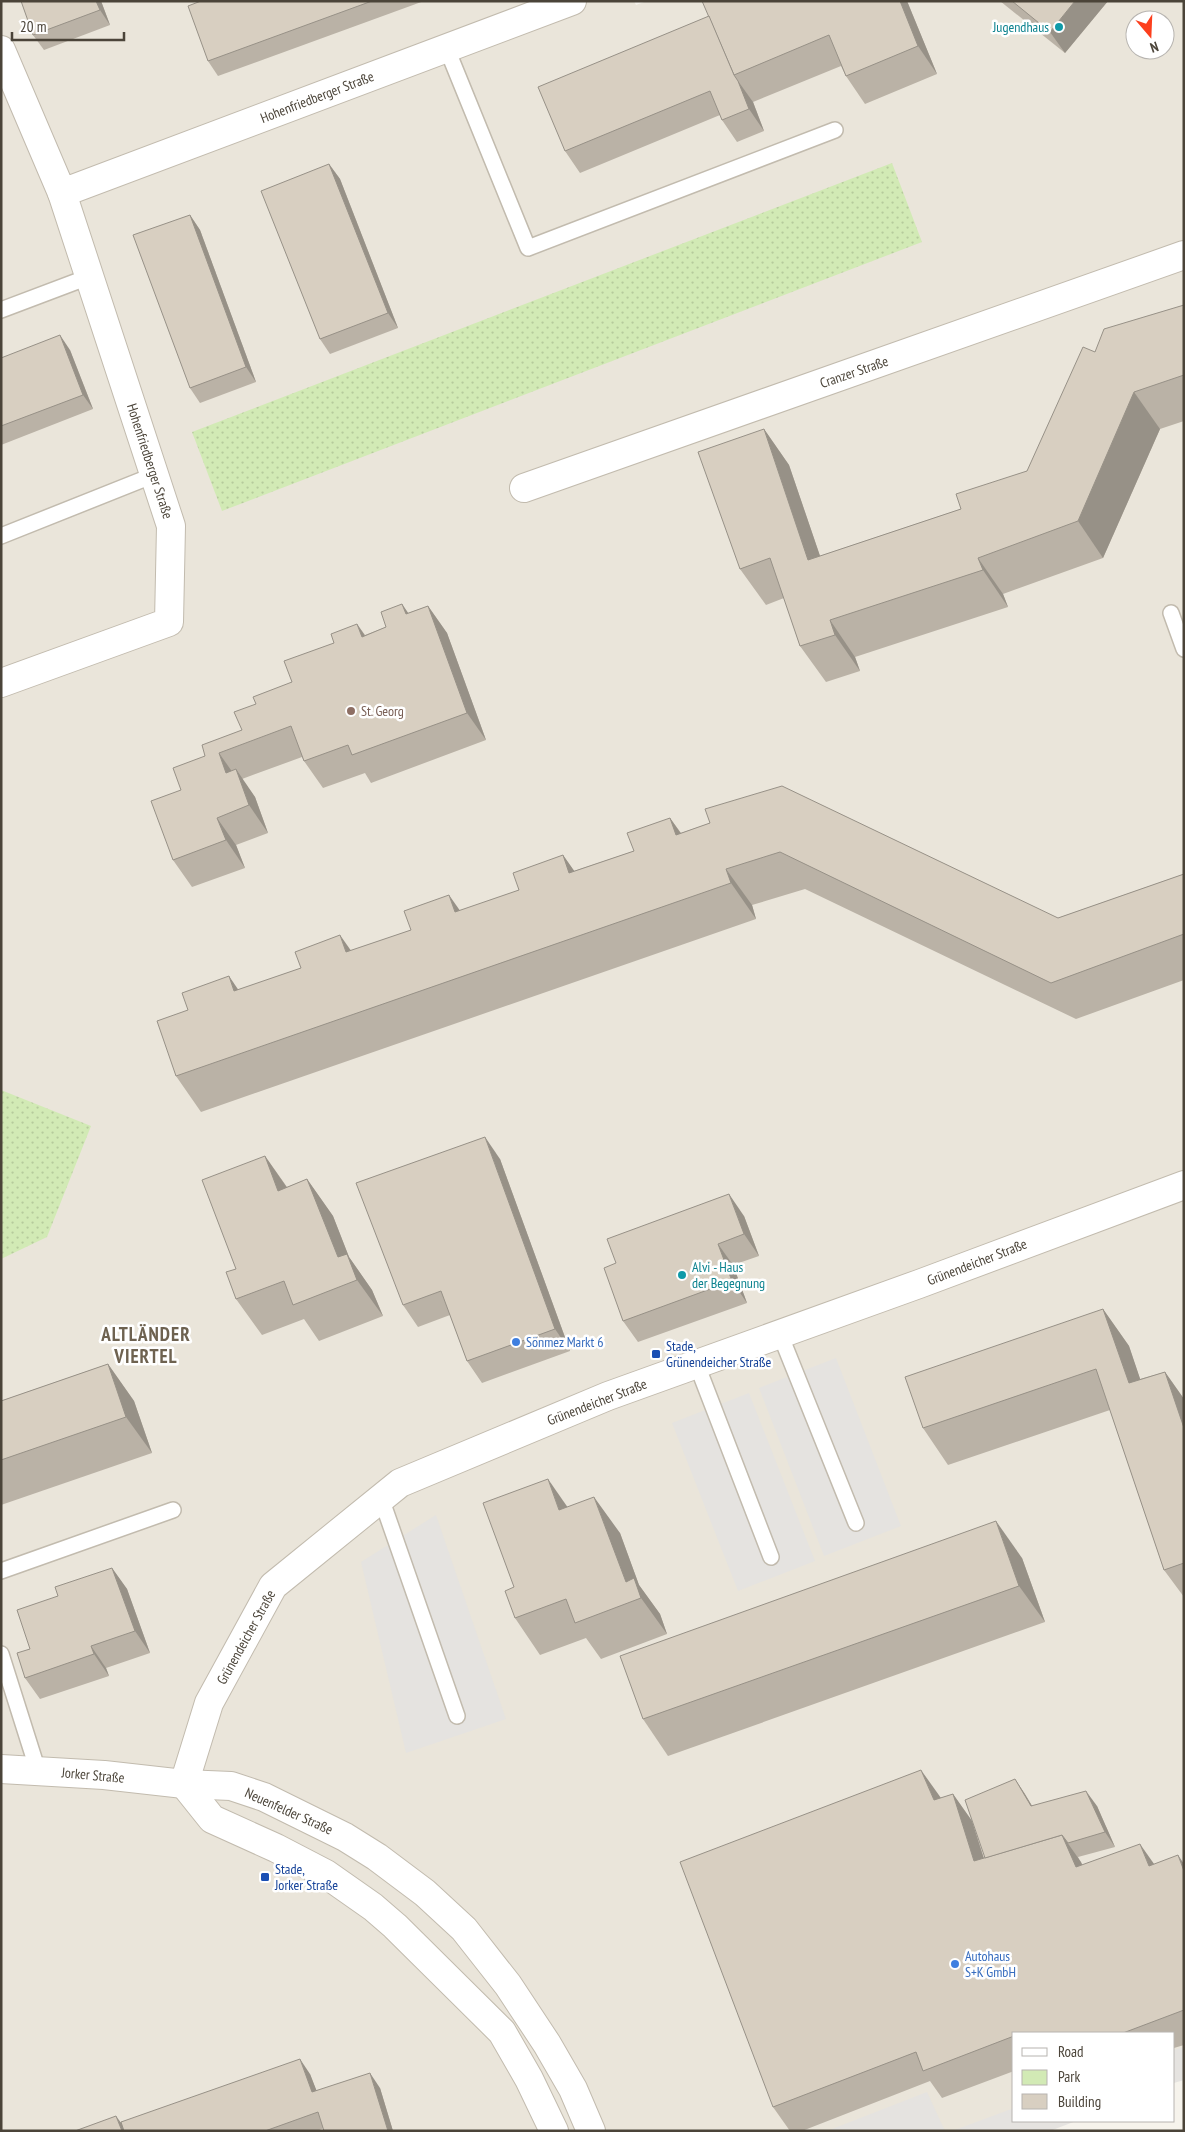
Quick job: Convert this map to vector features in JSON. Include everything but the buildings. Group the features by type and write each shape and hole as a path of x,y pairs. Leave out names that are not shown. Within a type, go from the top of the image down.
{"street":[{"name":"Hohenfriedberger Straße","path":"62,193 572,1"},
{"name":"Hohenfriedberger Straße","path":"1,50 62,193 91,276 171,526 169,622 1,683"},
{"name":"Cranzer Straße","path":"524,488 1184,255"},
{"name":"Grünendeicher Straße","path":"184,1784 209,1703 273,1586 400,1483 608,1396 1184,1185"},
{"name":"Jorker Straße","path":"1,1769 104,1775 184,1784"},
{"path":"184,1784 212,1820 276,1848 326,1874 373,1907 395,1926 502,2032 529,2079 554,2131"},
{"name":"Neuenfelder Straße","path":"184,1784 231,1786 264,1797 345,1837 377,1857 426,1893 464,1929 508,1985 559,2064 573,2089 591,2131"}],"lane":[{"path":"447,49 528,248 835,130"},
{"path":"1,310 91,276"},
{"path":"1,536 154,475"},
{"path":"1171,613 1184,649"},
{"path":"780,1334 856,1523"},
{"path":"696,1365 771,1557"},
{"path":"381,1498 457,1716"},
{"path":"1,1571 173,1510"},
{"path":"1,1654 38,1771"}],"shaded area":[{"path":"1,1 634,1 636,5 647,1 1184,1 1184,2069 1175,2072 1175,2032 1012,2032 1012,2122 1015,2122 1022,2131 1,2131"},
{"path":"836,1358 901,1526 824,1556 759,1388"},
{"path":"749,1393 815,1561 738,1591 672,1423"},
{"path":"436,1515 506,1719 406,1753 361,1562"},
{"path":"1184,2047 1184,2080 1175,2083 1175,2050"},
{"path":"927,2092 945,2131 827,2131"},
{"path":"1012,2109 1012,2122 1073,2122 1050,2131 952,2131"}],"green space":[{"path":"892,163 922,242 222,511 192,432"},
{"path":"1,1090 91,1126 47,1237 1,1259"}],"place":[{"name":"Jugendhaus","path":"1059,27"},
{"name":"St. Georg","path":"351,711"},
{"name":"Alvi - Haus der Begegnung","path":"682,1275"},
{"name":"Sönmez Markt 6","path":"516,1342"},
{"name":"Stade, Grünendeicher Straße","path":"656,1354"},
{"name":"Stade, Jorker Straße","path":"265,1877"},
{"name":"Autohaus S+K GmbH","path":"955,1964"}],"district":[{"name":"ALTLÄNDER VIERTEL","path":"146,1345"}]}
